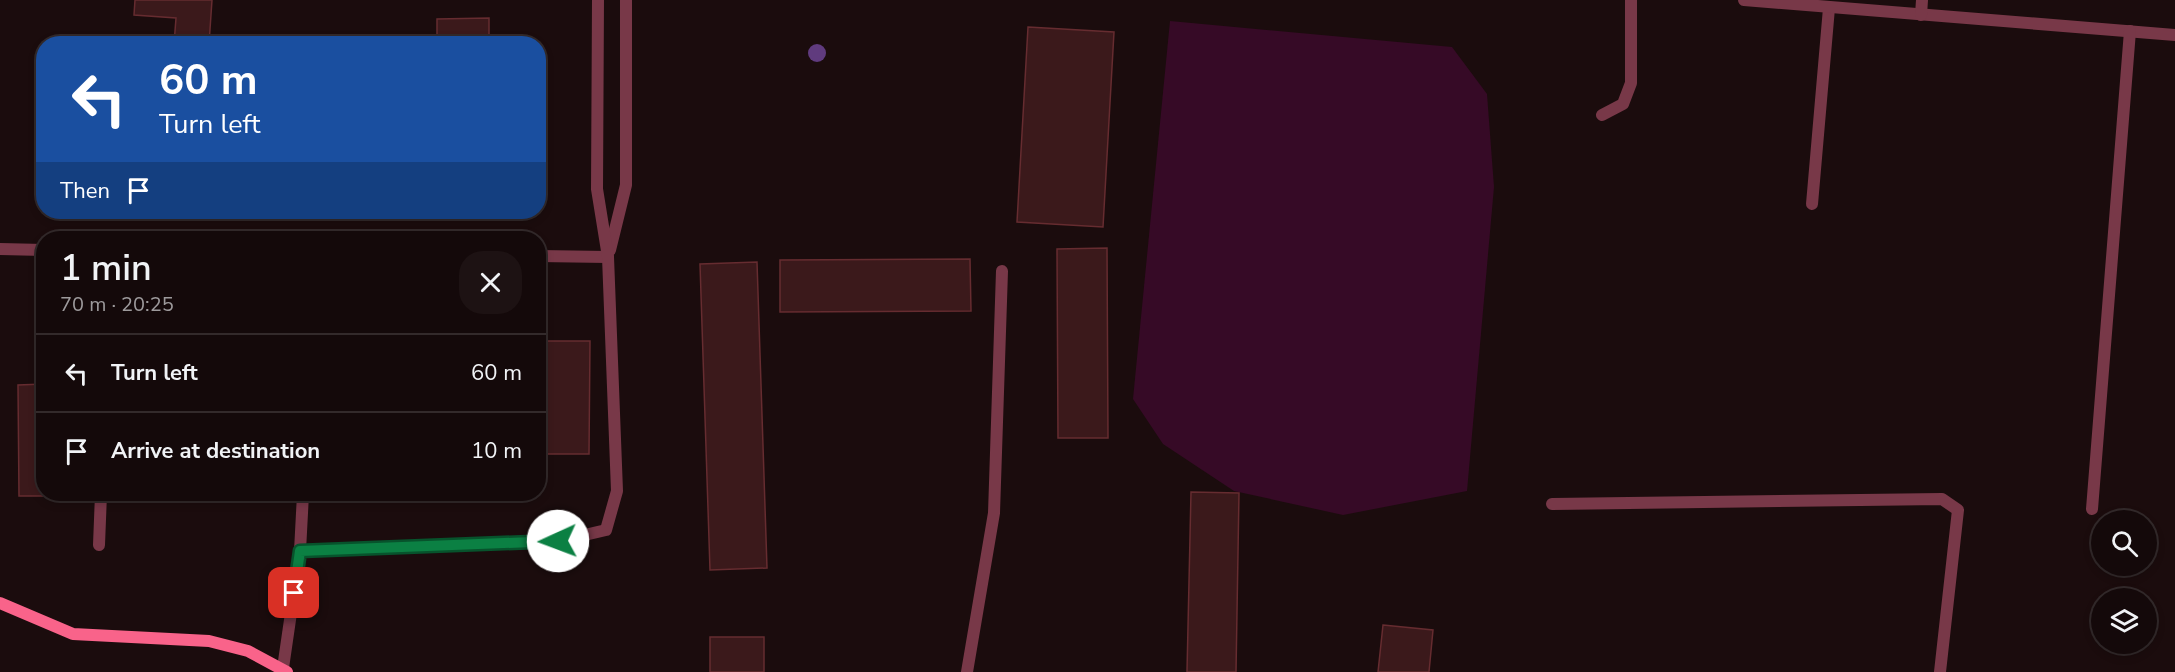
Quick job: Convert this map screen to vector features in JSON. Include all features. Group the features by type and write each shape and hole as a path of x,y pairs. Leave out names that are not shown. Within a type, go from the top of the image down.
{"main road":[{"path":"0,603 73,634 209,641 248,651 285,670"}],"street":[{"path":"300,551 558,541 606,530 617,491 608,257 597,189 598,0"},
{"path":"608,257 626,185 626,0"},
{"path":"1602,115 1623,104 1631,83 1631,0"},
{"path":"1744,0 2175,35"},
{"path":"1921,15 1922,0"},
{"path":"1812,204 1829,8"},
{"path":"2092,509 2130,31"},
{"path":"0,249 36,250"},
{"path":"546,256 608,257"},
{"path":"967,672 994,513 1002,271"},
{"path":"1552,504 1942,500 1958,510 1940,672"},
{"path":"99,545 101,501"},
{"path":"285,670 300,551 303,501"}],"shaded area":[{"path":"1170,21 1452,47 1487,94 1494,187 1467,491 1343,515 1234,491 1163,444 1133,399"}],"building":[{"path":"135,0 212,0 210,36 175,36 176,18 134,15"},
{"path":"489,18 489,36 437,36 437,19"},
{"path":"1028,27 1114,32 1103,227 1017,222"},
{"path":"1107,248 1108,438 1058,438 1057,249"},
{"path":"970,259 971,311 780,312 780,260"},
{"path":"757,262 767,568 710,570 700,264"},
{"path":"546,341 590,341 589,454 546,454"},
{"path":"36,384 36,496 19,496 18,385"},
{"path":"1191,492 1239,493 1236,672 1187,672"},
{"path":"1383,625 1433,630 1429,672 1378,672"},
{"path":"710,637 764,637 764,672 710,672"}],"route":[{"path":"294,593 300,551 558,541"}]}
